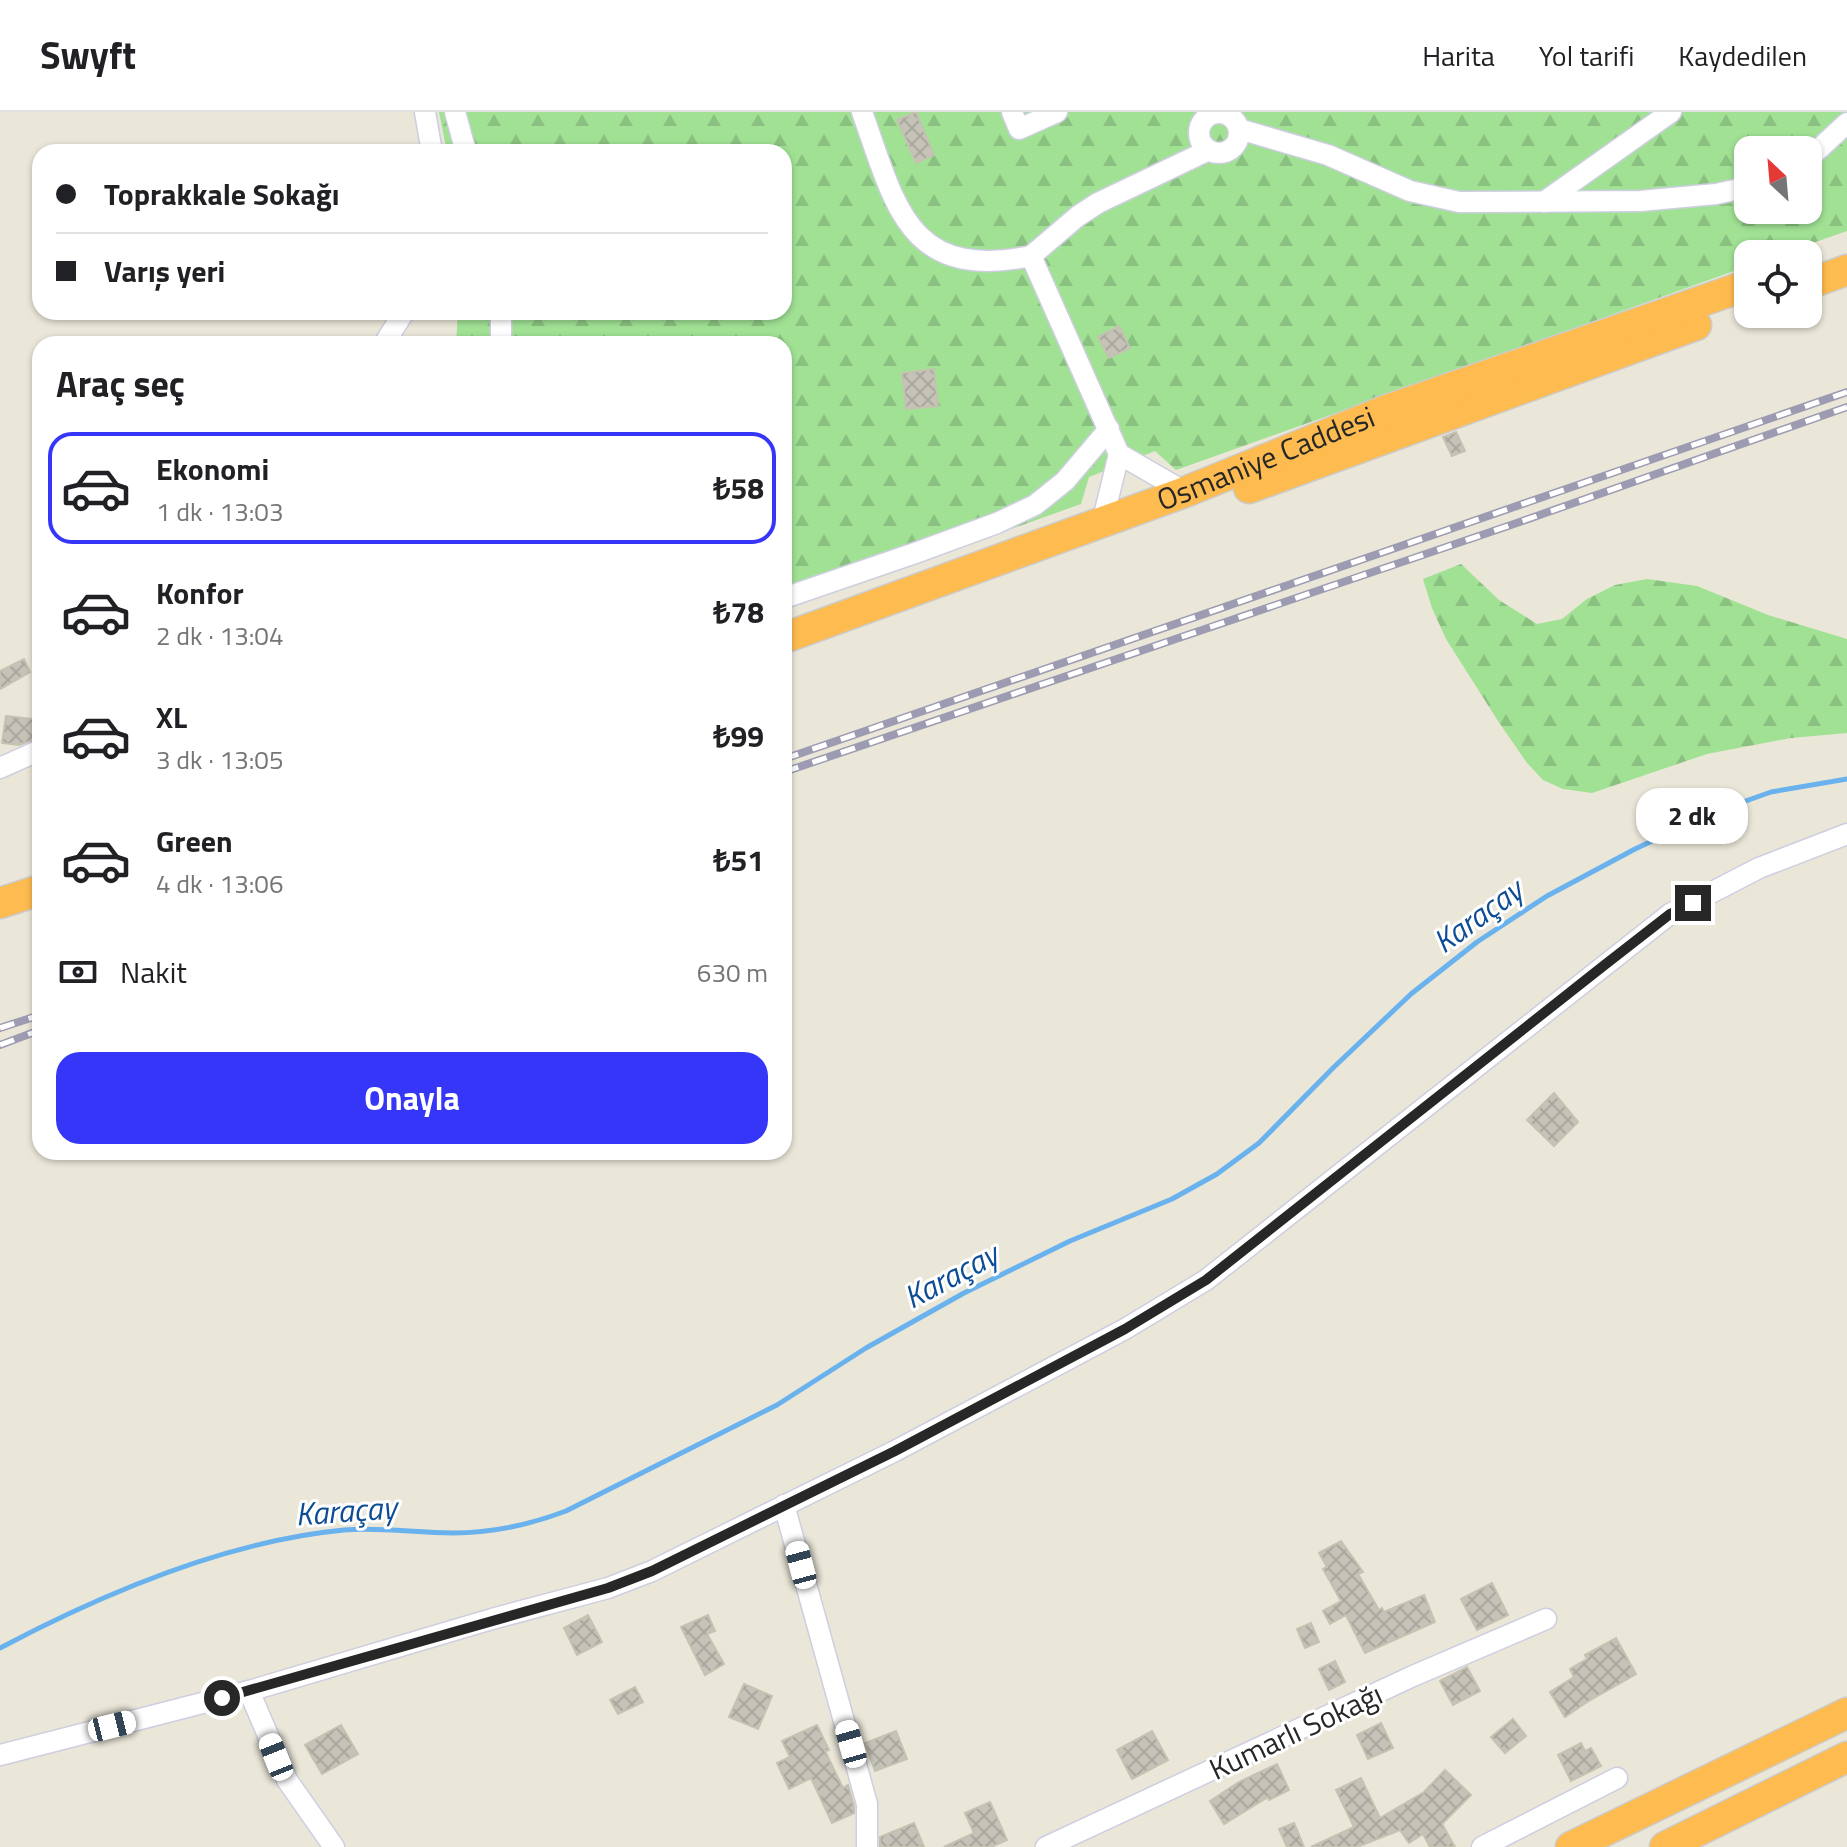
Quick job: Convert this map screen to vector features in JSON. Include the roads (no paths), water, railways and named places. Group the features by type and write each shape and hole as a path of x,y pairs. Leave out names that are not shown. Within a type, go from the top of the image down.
{"highway":[{"path":"1822,259 1847,251"},
{"path":"1822,279 1847,270"},
{"name":"Osmaniye Caddesi","path":"792,635 1185,492 1387,410 1734,290"},
{"path":"792,652 1734,311"},
{"path":"0,903 32,893"},
{"path":"0,915 32,905"},
{"path":"1571,1847 1847,1713"},
{"path":"1665,1847 1847,1757"}],"street":[{"path":"425,112 431,144"},
{"path":"455,112 464,144"},
{"path":"862,112 897,205 913,230 926,244 962,260 1005,261 1031,256 1098,203 1209,150"},
{"path":"1012,112 1019,129 1057,112"},
{"path":"1544,202 1671,112"},
{"path":"1215,113 1233,118 1239,129 1238,141 1229,151 1215,153 1204,146 1199,133 1204,120 1215,113"},
{"path":"1822,146 1847,123"},
{"path":"1239,129 1328,155 1431,197 1487,203 1640,201 1734,190"},
{"path":"1031,256 1119,454 1102,523"},
{"path":"792,595 932,547 1035,505 1065,481 1109,429"},
{"path":"1119,454 1185,492"},
{"path":"0,768 32,754"},
{"path":"0,1755 249,1691 608,1588 652,1571 895,1451 1125,1329 1206,1280 1670,914 1759,868 1847,834"},
{"path":"784,1505 867,1804 867,1847"},
{"name":"Kumarlı Sokağı","path":"1046,1847 1413,1676 1546,1619"},
{"path":"249,1691 287,1780 334,1847"},
{"path":"1482,1847 1617,1778"}],"waterway":[{"name":"Karaçay","path":"0,1648 123,1589 255,1545 344,1530 482,1532 524,1524 566,1511 777,1405 866,1348 964,1293 1070,1241 1172,1199 1217,1174 1259,1143 1411,994 1477,942 1547,896 1635,849 1712,813 1771,792 1847,779"}],"railway":[{"path":"792,756 1847,392"},
{"path":"792,769 1511,525 1847,407"},
{"path":"0,1028 32,1018"},
{"path":"0,1045 32,1033"}]}
